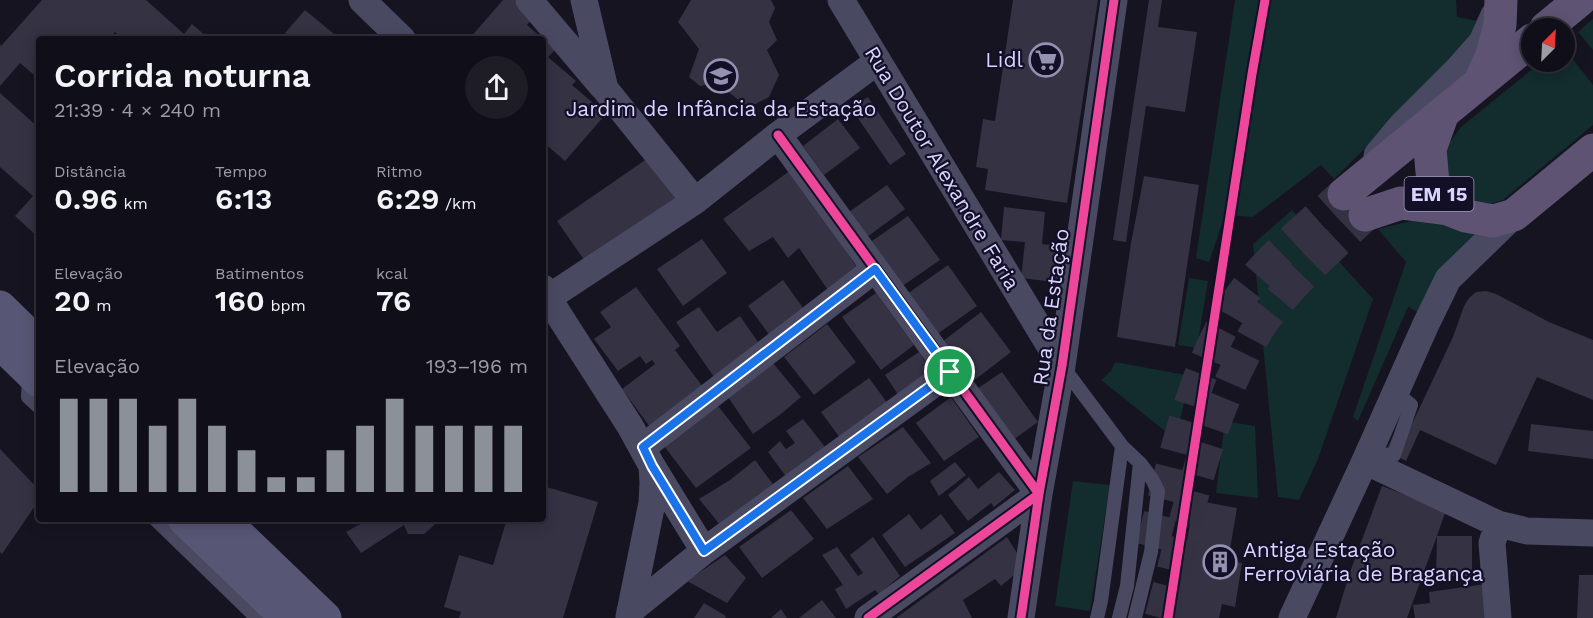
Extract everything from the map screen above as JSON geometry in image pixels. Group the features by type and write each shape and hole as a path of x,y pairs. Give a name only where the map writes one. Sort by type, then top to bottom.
{"main road":[{"path":"1480,83 1492,55 1500,25 1501,0"},
{"path":"1558,18 1581,0"},
{"name":"EM 15","path":"1354,205 1443,113 1521,49"},
{"name":"EM 15","path":"1443,113 1430,149 1433,183 1448,209"},
{"path":"1514,215 1593,150"},
{"name":"EM 15","path":"1354,205 1401,203 1448,209 1466,216 1493,221 1514,215"},
{"path":"0,307 36,366"},
{"path":"0,344 36,366"},
{"path":"187,522 287,618"},
{"path":"225,522 325,618"}],"street":[{"path":"362,0 399,36"},
{"path":"530,0 695,201"},
{"path":"584,0 605,89"},
{"name":"Rua Doutor Alexandre Faria","path":"841,0 1062,366"},
{"name":"Rua da Estação","path":"1021,618 1039,494 1062,366 1114,0"},
{"path":"1354,205 1402,125 1482,42 1501,0"},
{"path":"704,551 648,456 546,293 695,201 778,135 878,62"},
{"path":"778,135 1039,494 868,618"},
{"path":"1292,618 1448,279 1514,215"},
{"path":"648,456 875,269"},
{"path":"634,616 704,551 950,372"},
{"path":"634,616 652,503 653,483 648,456"},
{"path":"1367,458 1498,524 1527,531 1593,533"},
{"path":"1498,524 1492,543 1498,618"}],"lane":[{"path":"36,366 28,397 36,404"},
{"path":"1062,366 1122,446 1140,463 1158,491 1151,552 1135,618"},
{"path":"1097,618 1122,446"},
{"path":"1119,618 1127,586 1140,463"},
{"path":"157,522 257,618"}],"green space":[{"path":"1235,0 1456,0 1457,17 1478,21 1462,52 1334,179 1321,165 1253,217 1225,215 1209,262 1196,258"},
{"path":"1593,19 1593,50 1578,32"},
{"path":"1575,62 1593,85 1593,125 1503,200 1490,204 1478,203 1462,196 1449,182 1444,152 1461,127 1529,72 1575,72"},
{"path":"1292,210 1373,299 1318,459 1299,500 1278,497 1253,244"},
{"path":"1419,219 1481,231 1423,315 1408,307 1358,421 1353,417 1406,262 1378,229"},
{"path":"1189,278 1208,281 1197,348 1178,345"},
{"path":"1115,362 1191,376 1175,439 1101,380 1111,371"},
{"path":"1225,421 1255,426 1258,498 1216,493"},
{"path":"1073,481 1110,485 1090,611 1055,606"}],"building":[{"path":"42,0 146,0 184,34 192,24 206,36 120,36 115,32 112,36 36,36 36,76 20,63 0,86 0,44 1,46"},
{"path":"503,0 515,0 534,17 527,25 540,36 472,36"},
{"path":"691,0 771,0 775,8 769,22 777,40 767,50 779,75 769,97 748,108 718,83 700,86 689,77 699,49 678,22"},
{"name":"Lidl","path":"1013,0 1098,0 1067,203 985,190 988,169 976,167 983,119 995,121"},
{"path":"1149,0 1162,0 1158,27 1197,32 1185,112 1146,106 1126,242 1113,240"},
{"path":"305,10 336,36 288,36 285,33"},
{"path":"546,42 555,50 548,57 576,81 572,85 606,114 565,161 546,145"},
{"path":"0,93 36,125 36,235 15,216 33,196 0,167"},
{"path":"868,97 906,154 890,165 851,108"},
{"path":"838,119 860,148 824,175 803,146"},
{"path":"651,156 683,202 589,267 557,221"},
{"path":"791,170 860,272 830,293 799,248 788,258 773,237 749,251 723,219"},
{"path":"1144,176 1199,185 1175,347 1117,337"},
{"path":"887,185 905,209 867,237 849,212"},
{"path":"1004,207 1045,212 1042,244 1066,247 1062,283 1021,278 1025,242 1001,240"},
{"path":"908,216 940,260 901,287 869,243"},
{"path":"702,239 727,273 683,306 657,269"},
{"path":"948,265 977,306 936,335 907,294"},
{"path":"783,280 806,312 771,337 748,306"},
{"path":"636,287 680,346 675,350 703,387 650,427 622,389 655,364 652,360 646,364 640,356 618,371 594,339 611,327 600,312"},
{"path":"1486,291 1549,322 1593,340 1593,400 1537,377 1496,465 1420,430 1406,461 1386,451 1400,421 1411,426 1469,298 1476,292"},
{"path":"876,293 914,345 881,370 842,317"},
{"path":"699,307 717,332 740,316 760,345 714,377 676,322"},
{"path":"981,312 1011,352 972,382 942,342"},
{"path":"827,324 856,362 814,395 784,357"},
{"path":"919,352 935,376 901,399 885,375"},
{"path":"773,363 801,397 753,434 726,394"},
{"path":"1002,372 1038,422 1013,440 977,389"},
{"path":"869,378 891,408 843,442 821,412"},
{"path":"951,397 979,437 944,461 916,423"},
{"path":"718,406 751,448 696,488 664,446"},
{"path":"803,419 829,452 790,482 768,452 780,441 786,449 795,443 786,431"},
{"path":"1531,424 1593,431 1593,459 1528,451"},
{"path":"903,427 931,463 908,477 887,494 858,457"},
{"path":"0,449 36,487 36,504 2,554 0,552"},
{"path":"755,460 778,491 725,531 699,499 730,480"},
{"path":"955,462 966,475 939,496 930,481"},
{"path":"848,466 873,499 827,529 803,498"},
{"path":"999,472 1015,490 994,507 991,503 968,521 948,495 969,477 978,489"},
{"path":"1382,486 1446,510 1437,536 1407,618 1336,618 1350,572"},
{"path":"546,487 598,502 563,618 459,618 461,612 444,607 459,555 493,565 506,522 546,522"},
{"path":"1194,500 1237,508 1228,561 1242,563 1235,607 1222,604 1219,618 1174,618"},
{"path":"791,510 814,539 762,578 739,547"},
{"path":"909,514 921,530 941,514 955,533 905,567 882,535"},
{"path":"364,522 438,522 424,534 408,534 404,525 361,553 346,532"},
{"path":"1437,536 1472,536 1472,576 1436,576"},
{"path":"873,537 900,576 879,594 875,590 846,609 835,589 843,585 822,555 837,547 858,576 863,573 850,555"},
{"path":"1007,537 1025,566 1001,586 995,579 963,600 972,618 896,618"},
{"path":"725,555 746,578 727,603 687,581"},
{"path":"1579,575 1593,575 1593,618 1577,618"},
{"path":"1486,584 1490,618 1415,618 1413,605 1430,603 1429,592"},
{"path":"822,600 836,618 799,618"},
{"path":"704,603 726,616 725,618 694,618"},
{"path":"781,609 787,618 771,618"}],"tunnel":[{"path":"1152,547 1184,423 1194,392 1219,333 1235,305 1258,274 1344,194"},
{"path":"1161,618 1211,432 1248,346 1263,321 1286,292 1365,215"}],"cycle path":[{"path":"1021,618 1039,494 1062,366 1114,0"},
{"path":"1168,618 1265,0"},
{"path":"778,135 1039,494 868,618"}],"place":[{"name":"Lidl","path":"1046,60"},
{"name":"Jardim de Infância da Estação","path":"721,76"},
{"name":"Antiga Estação Ferroviária de Bragança","path":"1220,562"}],"route":[{"path":"875,269 950,372 704,551 652,466 643,447 875,269"}]}
